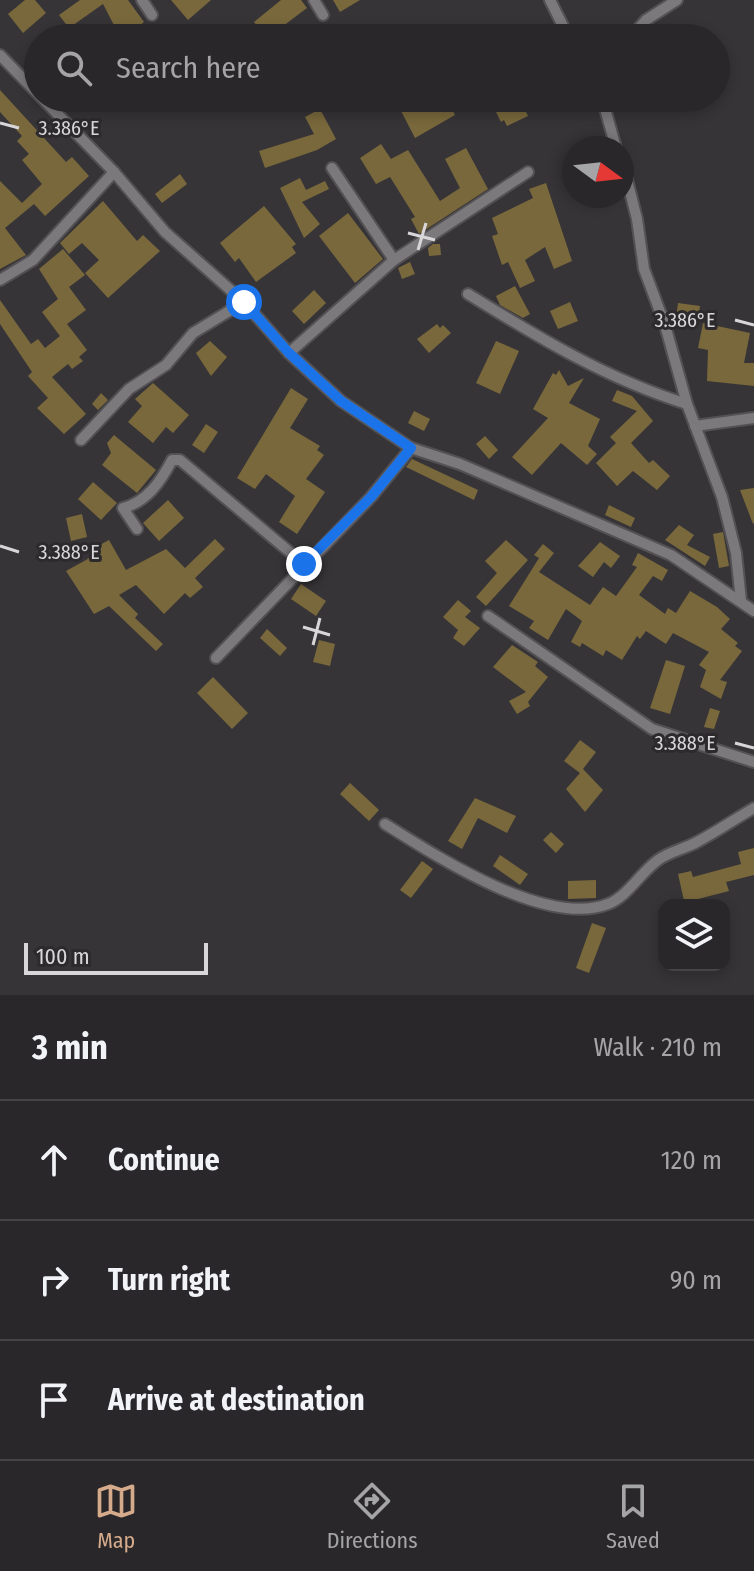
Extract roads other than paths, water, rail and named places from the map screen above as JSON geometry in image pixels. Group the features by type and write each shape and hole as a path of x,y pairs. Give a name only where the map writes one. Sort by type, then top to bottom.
{"street":[{"path":"142,0 152,15"},
{"path":"314,0 323,15"},
{"path":"550,0 562,24"},
{"path":"642,24 677,0"},
{"path":"0,55 24,80"},
{"path":"56,112 114,172 165,232 244,302 289,353 341,401 411,448 474,470 671,555 754,611"},
{"path":"606,112 613,136"},
{"path":"332,168 394,260"},
{"path":"0,280 33,260 114,172"},
{"path":"289,353 394,260 528,172"},
{"path":"634,207 644,269 665,325 687,404 722,497 736,553 741,601"},
{"path":"468,294 566,354 644,390 687,404"},
{"path":"81,440 129,389 166,365 193,333 244,302"},
{"path":"695,426 754,418"},
{"path":"216,658 371,497 411,448"},
{"path":"137,529 123,508 136,505 153,490 172,460 180,460 304,564"},
{"path":"488,616 652,729 754,762"},
{"path":"385,824 450,865 517,895 574,910 606,905 620,897 658,859 695,843 754,808"}]}
